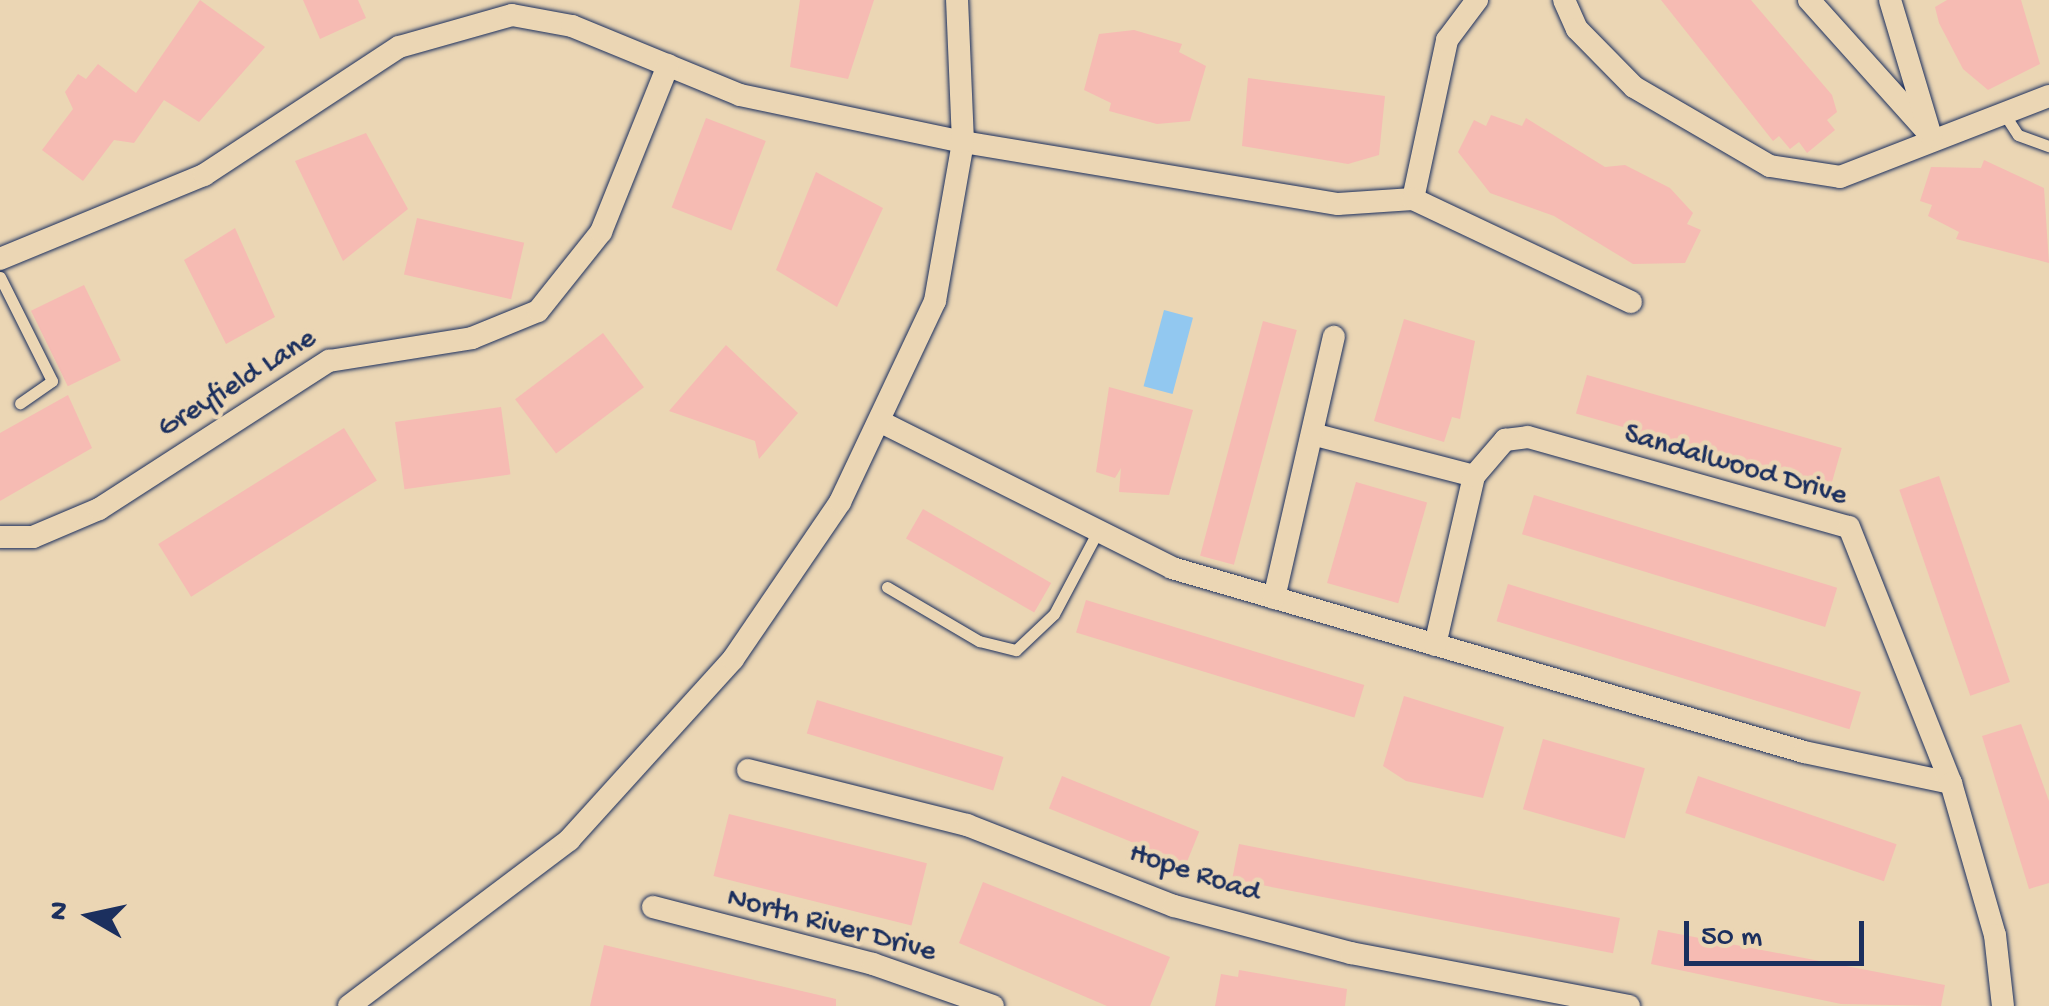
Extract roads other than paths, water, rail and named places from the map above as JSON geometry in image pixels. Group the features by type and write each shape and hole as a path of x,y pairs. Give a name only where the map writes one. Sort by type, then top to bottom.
{"street":[{"path":"349,1006 481,916 674,732 789,582 883,422 935,301 963,142 957,0"},
{"path":"1413,198 1446,40 1478,0"},
{"path":"1564,0 1577,29 1634,87 1770,166 1840,177 1930,136 2049,96"},
{"path":"1810,0 1930,136"},
{"path":"1890,0 1930,136"},
{"path":"0,260 204,176 399,47 465,22 512,16 572,26 740,95 963,142 1338,204 1413,198 1631,302"},
{"name":"Greyfield Lane","path":"0,537 33,537 99,509 329,361 472,338 538,311 566,288 601,232 668,66"},
{"path":"1274,598 1316,435 1334,336"},
{"path":"883,422 1172,568 1804,752 1951,784"},
{"path":"1316,435 1474,476 1435,645"},
{"name":"Sandalwood Drive","path":"1474,476 1494,445 1528,437 1849,528 1951,784 1995,935 2003,1006"},
{"name":"Hope Road","path":"748,770 968,825 1174,906 1596,1003 1629,1006"},
{"name":"North River Drive","path":"654,907 993,1006"}],"lane":[{"path":"2002,111 2018,135 2049,146"},
{"path":"0,276 52,381 20,403"},
{"path":"887,587 979,640 1016,650 1054,614 1098,531"}],"water":[{"path":"1164,310 1193,318 1173,394 1144,386"}]}
